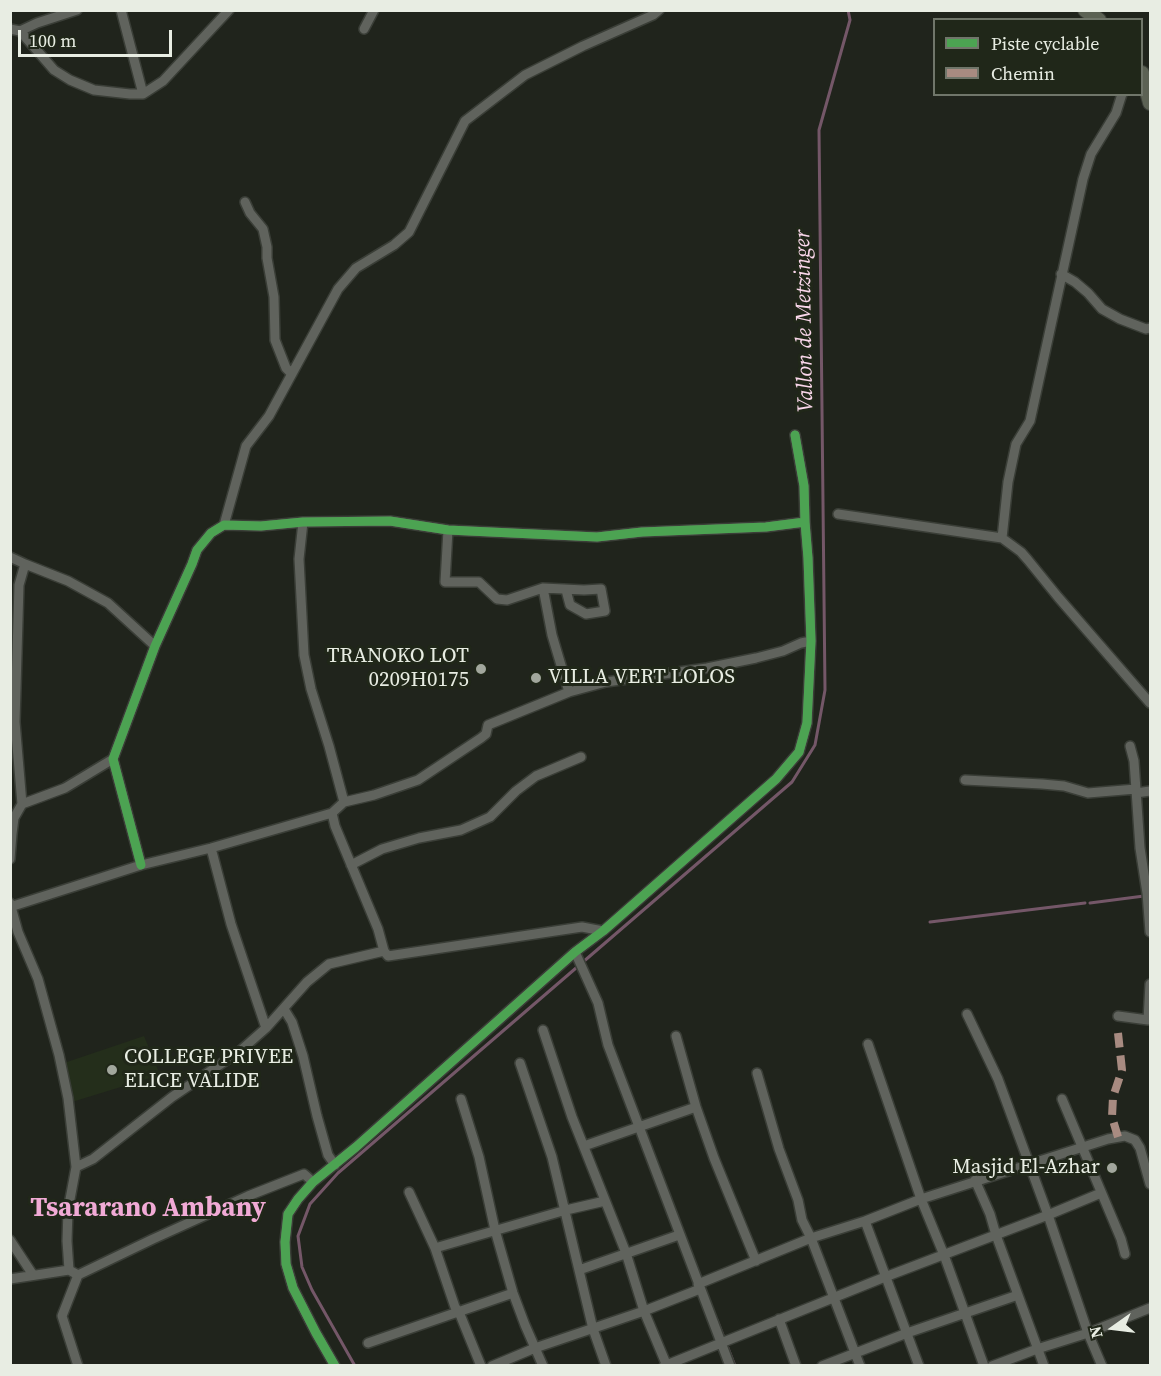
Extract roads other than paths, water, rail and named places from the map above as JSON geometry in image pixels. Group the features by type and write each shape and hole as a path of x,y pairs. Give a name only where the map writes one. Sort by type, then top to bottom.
{"main road":[{"path":"1143,77 1150,103"}],"street":[{"path":"77,10 15,30 54,70 70,80 93,90 130,94 143,94 163,81 229,10"},
{"path":"121,10 143,94"},
{"path":"364,29 374,10"},
{"path":"224,525 246,446 269,416 338,290 356,268 409,232 465,121 525,75 653,15 659,10"},
{"path":"1002,538 1008,482 1016,444 1030,421 1083,179 1091,154 1116,113 1121,96"},
{"path":"245,202 250,213 263,229 274,297 275,340 286,368 292,374"},
{"path":"1062,274 1088,293 1102,309 1120,319 1146,329 1150,328"},
{"path":"335,1365 293,1288 286,1264 285,1242 288,1214 313,1182 356,1148 575,952 603,931 776,779 799,752 807,723 811,641 804,486 795,435"},
{"path":"838,514 1002,538 1021,552 1150,704"},
{"path":"141,865 113,759 155,646 197,549 211,533 224,525 261,526 303,522 390,521 448,530 597,537 642,532 766,527 805,522"},
{"path":"303,522 299,559 304,655 311,690 344,801"},
{"path":"448,530 445,582 479,582 497,599 507,600 543,588 566,590"},
{"path":"10,557 68,581 108,603 155,646"},
{"path":"10,859 14,818 22,804 15,722 19,585 24,564"},
{"path":"543,588 552,635 569,692"},
{"path":"69,1270 68,1210 76,1167 68,1098 38,979 18,932 11,906 141,865 211,848 332,813 344,801 374,795 418,780 486,734 488,725 569,692 606,682 707,668 756,658 811,641"},
{"path":"1130,746 1134,761 1140,848 1149,893 1150,932"},
{"path":"351,865 382,849 419,838 461,830 490,817 516,791 536,776 580,757"},
{"path":"22,804 65,788 113,759"},
{"path":"965,780 1064,786 1088,793 1150,791"},
{"path":"332,813 346,855 388,956 582,927 603,931"},
{"path":"211,848 231,924 266,1028"},
{"path":"76,1167 93,1159 172,1097 240,1051 266,1028 307,982 330,964 384,951"},
{"path":"575,952 598,1003 608,1045 730,1365"},
{"path":"1118,1016 1148,1020 1150,984"},
{"path":"284,1009 292,1022 303,1056 328,1155 334,1165"},
{"path":"968,1014 998,1079 1088,1333 1102,1365"},
{"path":"543,1030 572,1117 626,1254 644,1311 665,1365 1101,1193"},
{"path":"676,1036 696,1107 714,1158 756,1261"},
{"path":"868,1044 921,1198 984,1365"},
{"path":"520,1064 552,1156 593,1329 606,1365"},
{"path":"757,1073 779,1149 798,1200 802,1220 860,1365"},
{"path":"461,1099 479,1157 495,1230 513,1293 543,1365"},
{"path":"1062,1099 1125,1254"},
{"path":"584,1146 696,1107"},
{"path":"492,1365 644,1311 811,1238 865,1221 921,1198 975,1180 1108,1139 1125,1136 1135,1140 1140,1148 1150,1184"},
{"path":"78,1365 62,1316 78,1275 248,1196 304,1174 313,1182"},
{"path":"975,1180 990,1214 1044,1365"},
{"path":"409,1192 435,1248 455,1307 481,1365"},
{"path":"435,1248 604,1201"},
{"path":"865,1221 919,1365"},
{"path":"579,1270 679,1235"},
{"path":"10,1240 33,1275"},
{"path":"10,1279 69,1270 78,1275"},
{"path":"368,1344 513,1293"},
{"path":"822,1365 965,1312 1018,1295"},
{"path":"992,1365 1088,1333 1150,1308"},
{"path":"779,1319 796,1365"}],"waterway":[{"name":"Vallon de Metzinger","path":"355,1366 312,1290 302,1267 298,1236 310,1204 338,1173 792,782 815,745 825,690 819,130 850,20 848,10"},
{"path":"1090,903 1144,896"},
{"path":"930,922 1085,903"},
{"path":"717,1320 735,1366"}],"place":[{"name":"TRANOKO LOT 0209H0175","path":"481,669"},
{"name":"VILLA VERT LOLOS","path":"536,678"},
{"name":"COLLEGE PRIVEE ELICE VALIDE","path":"112,1070"},
{"name":"Masjid El-Azhar","path":"1112,1168"}],"district":[{"name":"Tsararano Ambany","path":"148,1209"}]}
